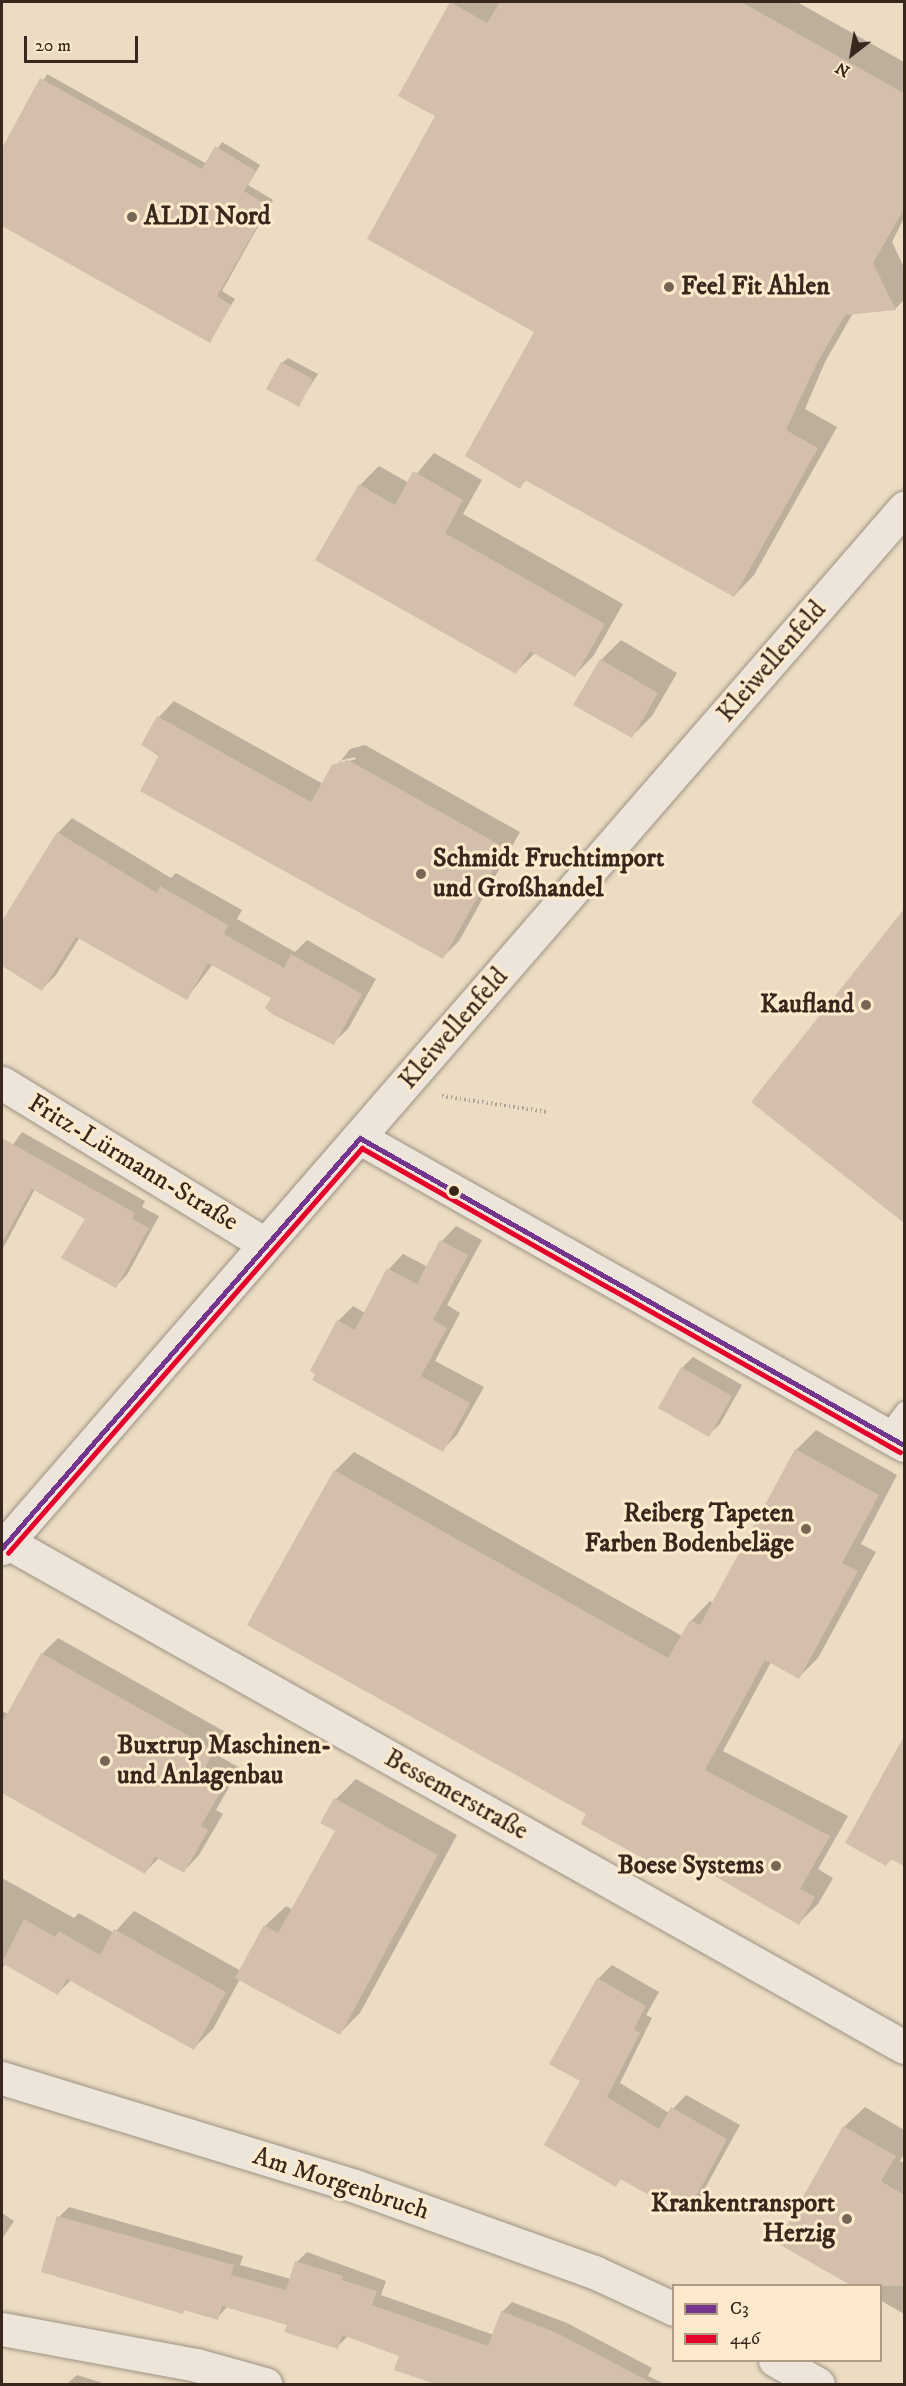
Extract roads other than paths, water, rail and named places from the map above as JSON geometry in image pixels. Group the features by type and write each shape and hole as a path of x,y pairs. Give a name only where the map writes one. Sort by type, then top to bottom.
{"street":[{"name":"Kleiwellenfeld","path":"4,1545 401,1091 904,508"},
{"name":"Fritz-Lürmann-Straße","path":"2,1083 265,1244"},
{"path":"360,1138 898,1430"},
{"name":"Bessemerstraße","path":"4,1545 904,2047"},
{"name":"Am Morgenbruch","path":"2,2078 356,2186 594,2272 672,2308"},
{"path":"2,2330 196,2364 265,2385"},
{"path":"777,2362 818,2385"}],"place":[{"name":"ALDI Nord","path":"132,217"},
{"name":"Feel Fit Ahlen","path":"669,287"},
{"name":"Schmidt Fruchtimport und Großhandel","path":"421,874"},
{"name":"Kaufland","path":"866,1005"},
{"name":"Reiberg Tapeten Farben Bodenbeläge","path":"806,1529"},
{"name":"Buxtrup Maschinen- und Anlagenbau","path":"105,1761"},
{"name":"Boese Systems","path":"776,1866"},
{"name":"Krankentransport Herzig","path":"847,2219"}]}
